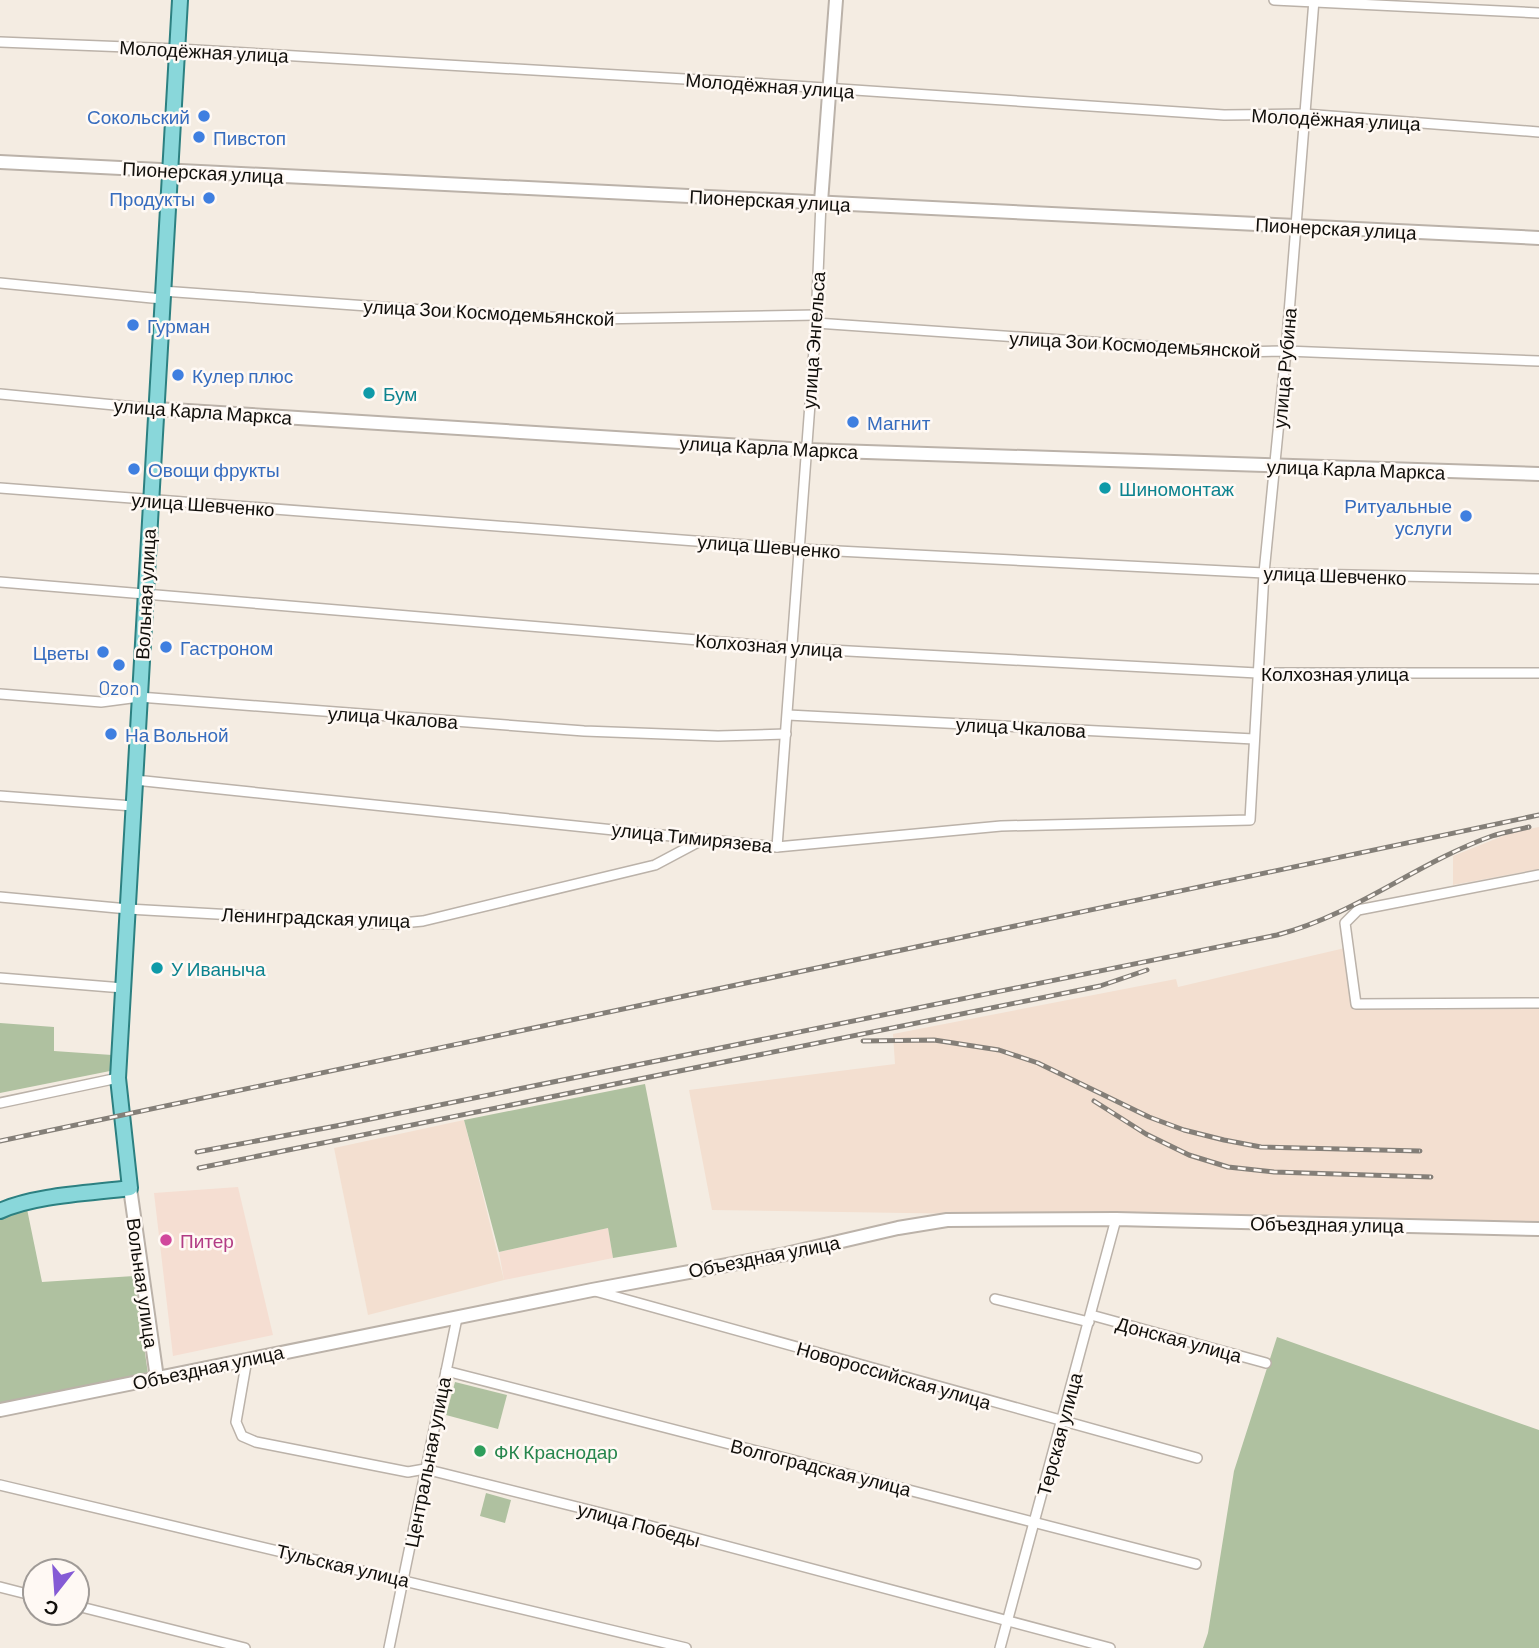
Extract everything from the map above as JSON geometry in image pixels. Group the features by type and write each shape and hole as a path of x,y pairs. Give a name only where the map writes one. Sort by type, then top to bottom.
{"main road":[{"name":"Вольная улица","path":"130,1188 118,1078 180,0"},
{"path":"0,1210 40,1200 130,1188"}],"street":[{"name":"улица Энгельса","path":"776,846 793,648 836,0"},
{"path":"1274,0 1539,13"},
{"name":"улица Рубина","path":"1250,820 1264,573 1276,467 1314,1"},
{"name":"Молодёжная улица","path":"0,42 178,49 1224,115 1304,114 1539,132"},
{"name":"Пионерская улица","path":"0,162 1539,238"},
{"name":"улица Зои Космодемьянской","path":"0,283 464,313 594,319 816,319 1237,352 1286,351 1539,361"},
{"name":"улица Карла Маркса","path":"0,394 156,408 806,450 1539,474"},
{"name":"улица Шевченко","path":"0,488 799,549 1264,573 1539,579"},
{"name":"Колхозная улица","path":"0,582 793,648 1257,673 1539,673"},
{"name":"улица Чкалова","path":"0,694 100,702 139,697 583,731 718,736 786,734"},
{"name":"улица Чкалова","path":"788,715 1254,739"},
{"name":"улица Тимирязева","path":"135,780 776,846 1001,826 1250,820"},
{"path":"0,796 133,806"},
{"name":"Ленинградская улица","path":"0,897 128,909 391,924 423,921 655,865 704,839"},
{"path":"1539,875 1358,910 1345,923 1356,1004 1539,1003"},
{"path":"0,978 123,988"},
{"path":"0,1102 118,1078"},
{"name":"Вольная улица","path":"130,1188 156,1378"},
{"name":"Объездная улица","path":"0,1410 947,1220 1116,1219 1539,1228"},
{"name":"Терская улица","path":"1000,1648 1116,1219"},
{"name":"Новороссийская улица","path":"592,1290 1197,1458"},
{"name":"Донская улица","path":"995,1299 1090,1318 1266,1363"},
{"name":"Центральная улица","path":"389,1648 457,1318"},
{"name":"улица Победы","path":"247,1359 236,1422 242,1436 256,1442 408,1472 425,1469 1110,1648"},
{"name":"Волгоградская улица","path":"446,1371 1196,1564"},
{"name":"Тульская улица","path":"0,1485 686,1648"},
{"path":"0,1587 21,1592"},
{"path":"91,1610 245,1648"}],"shaded area":[{"path":"1539,827 1539,869 1453,885 1453,856 1510,833"},
{"path":"1345,948 1353,1010 1539,1009 1539,1223 712,1210 689,1090 895,1064 893,1034 1176,979 1178,987"},
{"path":"464,1120 504,1280 368,1315 334,1148"},
{"path":"238,1187 273,1335 173,1356 154,1193"},
{"path":"608,1228 613,1258 504,1280 499,1252"}],"green space":[{"path":"0,1023 54,1027 54,1051 112,1055 110,1071 0,1093"},
{"path":"645,1084 677,1247 613,1258 608,1228 499,1252 464,1120"},
{"path":"27,1209 42,1282 134,1276 148,1374 0,1404 0,1216"},
{"path":"1277,1337 1539,1430 1539,1648 1203,1648 1208,1633 1234,1471"},
{"path":"455,1382 507,1395 498,1429 446,1415"},
{"path":"486,1493 511,1500 505,1523 480,1516"}],"railway":[{"path":"0,1141 1539,815"},
{"path":"197,1152 1277,935 1306,926 1360,902 1464,847 1492,836 1529,827"},
{"path":"199,1168 1100,986 1147,970"},
{"path":"863,1041 934,1040 999,1050 1038,1063 1149,1117 1184,1130 1224,1140 1261,1147 1420,1151"},
{"path":"1094,1101 1146,1134 1189,1155 1228,1167 1274,1172 1431,1177"}],"place":[{"name":"Сокольский","path":"204,116"},
{"name":"Пивстоп","path":"199,137"},
{"name":"Продукты","path":"209,198"},
{"name":"Гурман","path":"133,325"},
{"name":"Кулер плюс","path":"178,375"},
{"name":"Бум","path":"369,393"},
{"name":"Магнит","path":"853,422"},
{"name":"Овощи фрукты","path":"134,469"},
{"name":"Шиномонтаж","path":"1105,488"},
{"name":"Ритуальные услуги","path":"1466,516"},
{"name":"Гастроном","path":"166,647"},
{"name":"Цветы","path":"103,652"},
{"name":"Ozon","path":"119,665"},
{"name":"На Вольной","path":"111,734"},
{"name":"У Иваныча","path":"157,968"},
{"name":"Питер","path":"166,1240"},
{"name":"ФК Краснодар","path":"480,1451"}]}
